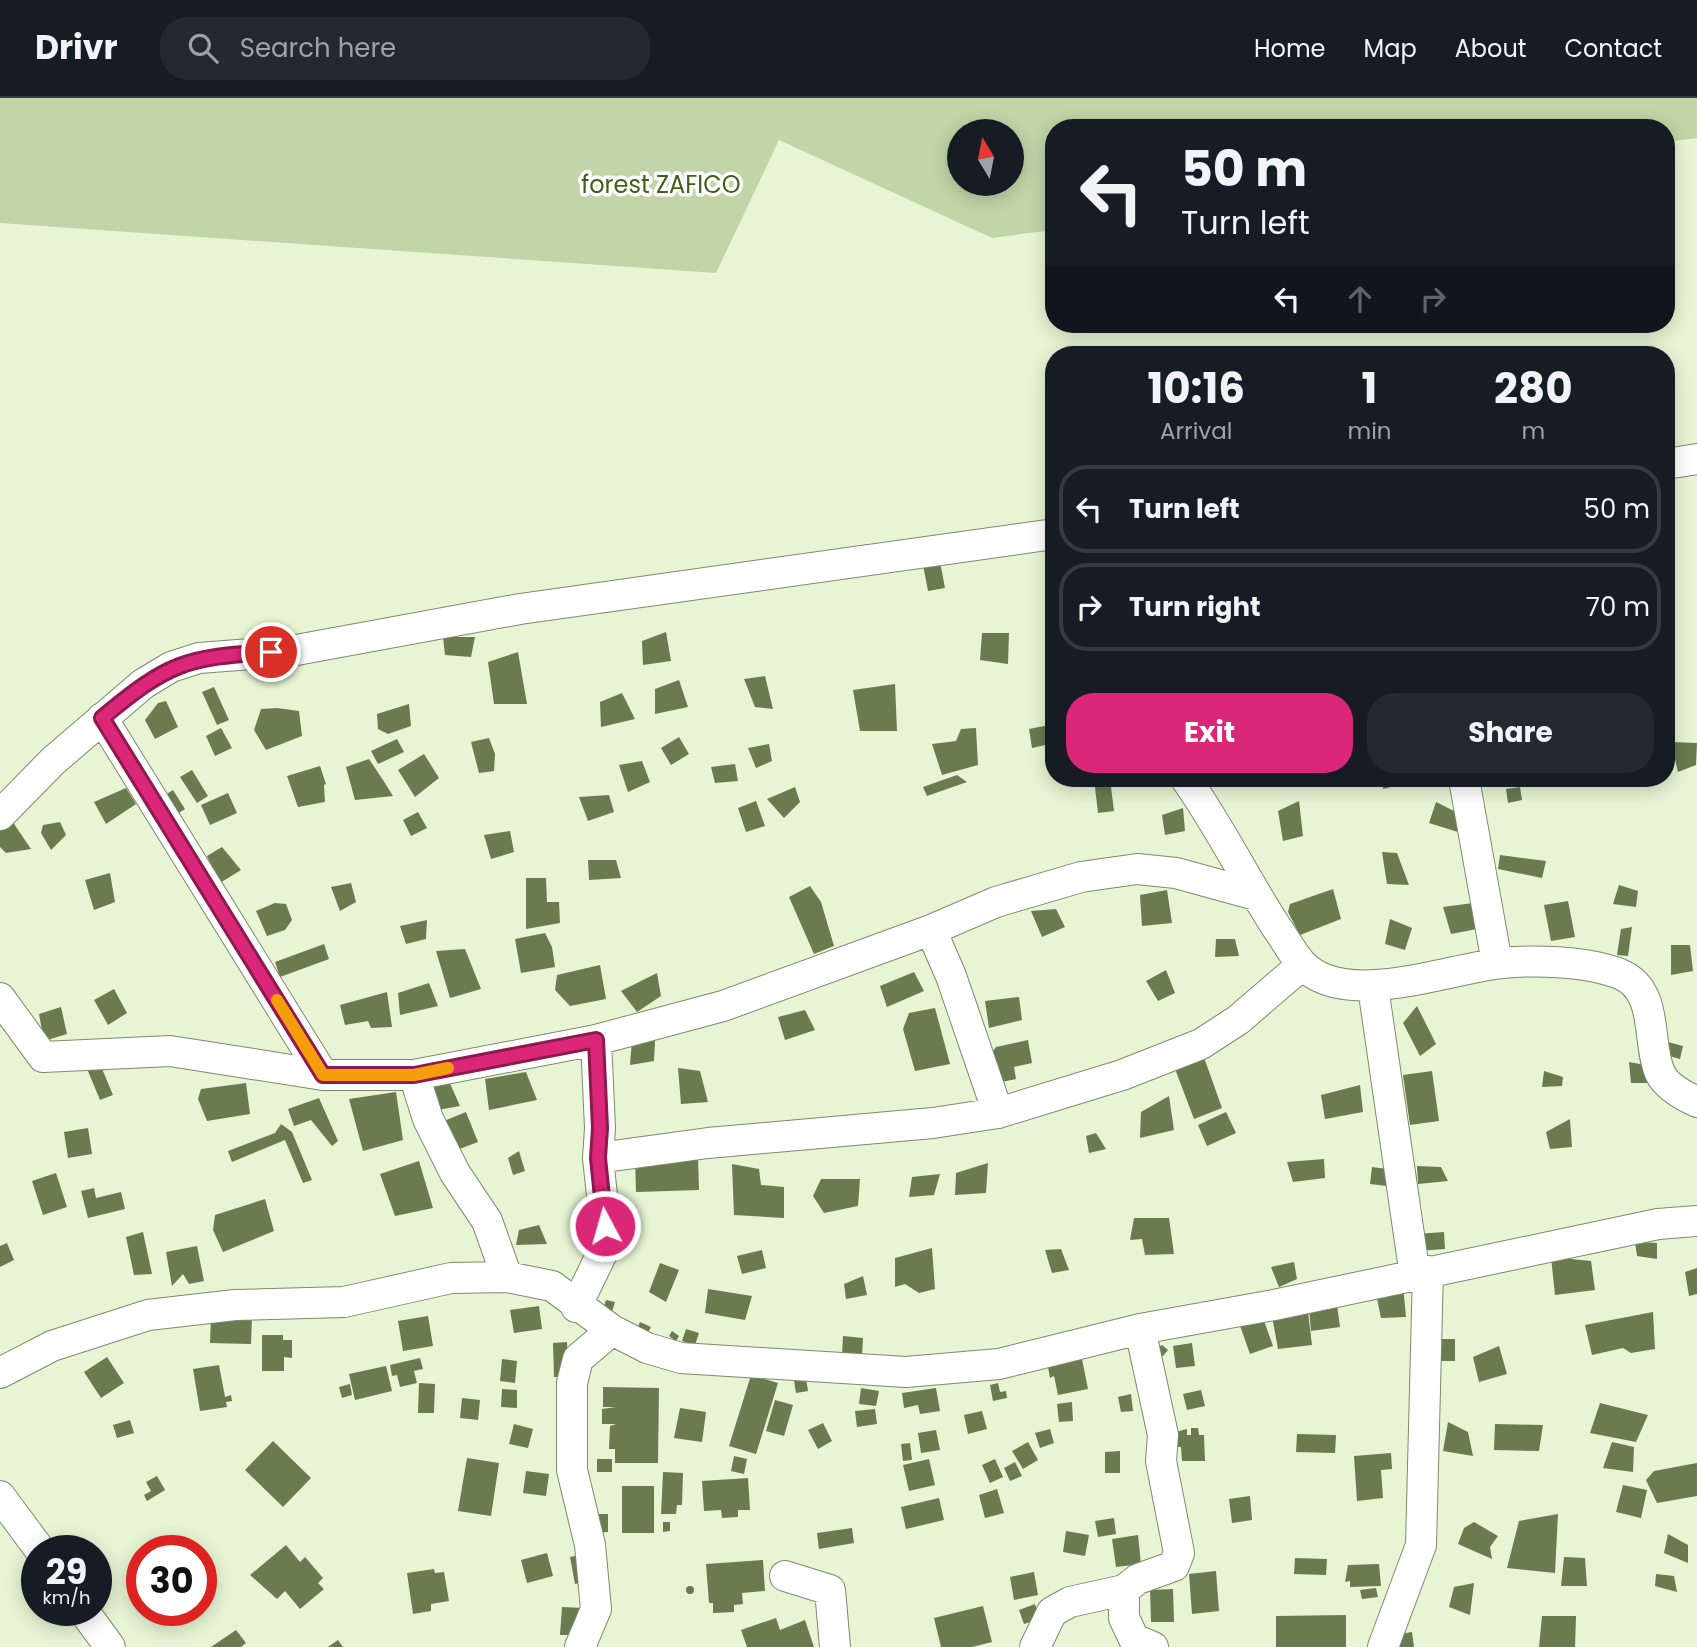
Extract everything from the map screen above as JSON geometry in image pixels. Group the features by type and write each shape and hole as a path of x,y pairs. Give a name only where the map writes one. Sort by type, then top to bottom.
{"street":[{"path":"1675,463 1697,459"},
{"path":"0,815 54,761 143,684 171,667 199,658 291,651 520,608 1045,543"},
{"path":"102,718 323,1075"},
{"path":"1192,787 1214,819 1256,895 1302,965 1321,978 1373,987 1497,963 1565,962 1620,974 1637,984 1646,1002 1660,1073 1672,1087 1697,1102"},
{"path":"1465,787 1497,963"},
{"path":"0,998 43,1057 170,1051 323,1075 414,1075 596,1040 723,1006 853,956 930,930 1008,898 1081,877 1137,869 1176,873 1256,895"},
{"path":"930,930 951,976 998,1112"},
{"path":"598,1158 708,1143 933,1124 998,1112 1122,1074 1201,1044 1238,1020 1302,965"},
{"path":"1373,987 1421,1273 1427,1394 1421,1545 1383,1647"},
{"path":"576,1307 607,1242 598,1158 600,1128 596,1040"},
{"path":"414,1075 428,1119 455,1173 487,1221 508,1277"},
{"path":"0,1373 52,1346 148,1315 235,1305 344,1302 450,1278 508,1277 552,1286 576,1307 612,1330 647,1348 681,1358 906,1372 999,1364 1140,1329 1274,1306 1658,1224 1697,1221"},
{"path":"1035,1647 1052,1612 1070,1602 1124,1590 1138,1579 1174,1566 1179,1553 1161,1461 1163,1435 1140,1329"},
{"path":"580,1647 596,1609 590,1545 572,1470 572,1383 578,1359 612,1330"},
{"path":"0,1496 29,1535"},
{"path":"785,1576 830,1590 835,1647"},
{"path":"1124,1590 1124,1618 1134,1639 1153,1647"},
{"path":"95,1626 110,1647"}],"green space":[{"name":"forest ZAFICO","path":"0,98 1697,98 1697,138 1675,141 1675,119 1045,119 1045,231 992,238 779,140 716,273 0,223"}],"building":[{"path":"940,562 945,588 928,591 923,565"},
{"path":"666,632 671,661 643,665 642,641"},
{"path":"982,633 1009,633 1008,664 980,660"},
{"path":"443,637 475,637 471,657 445,655"},
{"path":"518,652 527,704 494,704 488,662"},
{"path":"765,676 773,709 755,707 744,679"},
{"path":"679,680 688,707 655,714 655,689"},
{"path":"895,684 897,731 860,731 853,690"},
{"path":"214,687 229,720 217,725 202,692"},
{"path":"622,693 635,719 601,727 600,702"},
{"path":"166,701 178,727 155,739 145,720 158,703"},
{"path":"409,704 411,726 388,734 378,729 377,714"},
{"path":"261,709 299,711 302,736 266,750 254,730"},
{"path":"1045,726 1045,745 1032,748 1029,729"},
{"path":"221,728 232,748 215,756 206,736"},
{"path":"976,728 978,765 942,775 932,744 956,741 961,729"},
{"path":"679,737 689,754 671,765 661,748"},
{"path":"489,738 495,754 494,771 479,773 471,742"},
{"path":"397,739 404,752 378,764 371,751"},
{"path":"1675,742 1697,743 1696,765 1678,772"},
{"path":"769,744 772,761 756,768 748,748"},
{"path":"424,754 439,778 415,797 398,770"},
{"path":"369,759 393,796 355,800 346,767"},
{"path":"642,761 650,782 628,792 619,765"},
{"path":"735,764 738,781 715,783 711,767"},
{"path":"320,766 326,784 325,802 298,807 287,776"},
{"path":"192,770 208,796 197,803 180,777"},
{"path":"957,775 967,782 927,796 923,787"},
{"path":"795,787 800,802 784,818 767,799"},
{"path":"1095,787 1111,787 1114,811 1098,813"},
{"path":"1520,787 1522,800 1508,803 1506,789"},
{"path":"126,788 136,804 106,824 94,802"},
{"path":"173,790 185,809 171,818 159,799"},
{"path":"228,793 237,813 210,825 201,805"},
{"path":"609,795 614,812 588,821 579,797"},
{"path":"756,801 765,826 746,832 738,808"},
{"path":"1299,801 1303,836 1283,841 1278,811"},
{"path":"1436,802 1462,815 1458,832 1429,823"},
{"path":"1183,808 1185,831 1165,835 1162,815"},
{"path":"418,812 427,828 411,836 403,820"},
{"path":"10,818 31,849 6,853 0,847 0,831"},
{"path":"60,822 66,835 51,850 41,833 43,825"},
{"path":"510,831 514,852 491,859 484,835"},
{"path":"222,847 241,870 220,883 207,856"},
{"path":"1382,852 1397,853 1409,885 1387,884"},
{"path":"1500,855 1546,861 1542,878 1498,869"},
{"path":"588,860 616,860 621,878 589,880"},
{"path":"110,873 115,902 94,910 85,880"},
{"path":"526,878 546,878 547,902 559,902 560,923 526,929"},
{"path":"351,883 356,902 340,911 331,887"},
{"path":"1619,885 1638,891 1636,907 1613,904"},
{"path":"810,886 821,902 834,946 814,954 789,897"},
{"path":"1333,889 1341,919 1300,935 1288,912 1290,904"},
{"path":"1167,890 1172,923 1142,926 1140,895"},
{"path":"1568,901 1575,937 1551,941 1544,905"},
{"path":"275,903 286,904 292,920 285,930 267,936 256,911"},
{"path":"1473,903 1477,929 1451,934 1443,907"},
{"path":"1056,909 1065,927 1042,937 1031,911"},
{"path":"1390,919 1412,928 1405,950 1385,944"},
{"path":"427,920 426,939 406,944 400,926"},
{"path":"1632,927 1628,956 1617,955 1621,929"},
{"path":"545,933 552,947 555,967 521,973 515,939"},
{"path":"1216,939 1235,939 1239,956 1215,957"},
{"path":"324,944 329,959 280,977 275,962"},
{"path":"1671,945 1690,945 1693,971 1671,975"},
{"path":"465,949 481,989 450,998 436,951"},
{"path":"600,965 606,999 570,1006 555,990 557,975"},
{"path":"1166,970 1175,993 1158,1001 1146,981"},
{"path":"914,972 924,991 887,1007 880,986"},
{"path":"657,973 661,996 637,1012 621,991"},
{"path":"429,983 438,1006 400,1015 398,993"},
{"path":"114,989 127,1013 108,1025 94,1000"},
{"path":"387,992 392,1027 371,1028 368,1021 345,1025 340,1005"},
{"path":"1019,997 1022,1020 989,1028 985,1001"},
{"path":"1417,1006 1436,1044 1420,1056 1403,1023"},
{"path":"61,1007 67,1034 44,1041 39,1014"},
{"path":"935,1008 950,1064 915,1071 903,1029 909,1013"},
{"path":"805,1010 815,1030 785,1040 778,1017"},
{"path":"632,1039 655,1041 654,1061 630,1065"},
{"path":"1028,1040 1032,1063 1014,1067 1016,1079 997,1083 991,1054 996,1047"},
{"path":"1660,1040 1683,1046 1680,1059 1662,1054"},
{"path":"1201,1049 1222,1108 1194,1119 1172,1061"},
{"path":"98,1059 113,1095 100,1100 85,1064"},
{"path":"1629,1062 1645,1065 1648,1083 1631,1083"},
{"path":"678,1068 700,1071 708,1102 681,1104"},
{"path":"1432,1071 1439,1121 1410,1125 1403,1075"},
{"path":"1544,1071 1563,1077 1562,1086 1542,1087"},
{"path":"445,1072 460,1106 432,1111 423,1086"},
{"path":"526,1072 537,1100 489,1110 485,1079"},
{"path":"246,1083 250,1114 207,1121 198,1099 201,1089"},
{"path":"1360,1085 1363,1112 1325,1119 1321,1095"},
{"path":"396,1092 403,1140 363,1151 349,1099"},
{"path":"1169,1096 1174,1130 1140,1138 1141,1112"},
{"path":"319,1098 338,1141 332,1146 311,1120 294,1126 288,1109"},
{"path":"466,1112 478,1142 454,1151 444,1121"},
{"path":"1226,1112 1236,1133 1207,1146 1198,1125"},
{"path":"1570,1119 1572,1147 1550,1149 1546,1132"},
{"path":"281,1124 292,1132 312,1180 303,1183 285,1140 232,1162 228,1151 275,1133"},
{"path":"88,1128 92,1154 68,1158 64,1132"},
{"path":"1096,1133 1106,1149 1089,1153 1086,1136"},
{"path":"519,1151 525,1171 513,1175 508,1158"},
{"path":"698,1156 699,1190 636,1192 635,1158"},
{"path":"1324,1159 1325,1178 1293,1182 1287,1162"},
{"path":"419,1161 433,1208 395,1216 380,1174"},
{"path":"988,1163 986,1193 955,1195 956,1173"},
{"path":"732,1164 759,1169 761,1185 784,1187 784,1218 734,1215"},
{"path":"1417,1166 1441,1167 1448,1181 1418,1184"},
{"path":"1372,1167 1387,1169 1395,1187 1370,1184"},
{"path":"56,1173 67,1207 43,1215 32,1181"},
{"path":"940,1174 934,1195 909,1197 912,1177"},
{"path":"821,1179 860,1179 858,1206 824,1213 813,1196"},
{"path":"94,1188 96,1198 121,1192 125,1209 88,1218 81,1191"},
{"path":"265,1199 274,1231 223,1252 213,1230 215,1215"},
{"path":"1134,1218 1169,1218 1174,1254 1145,1255 1142,1239 1130,1240"},
{"path":"539,1225 547,1244 516,1245 519,1230"},
{"path":"143,1232 152,1274 134,1275 126,1237"},
{"path":"1444,1232 1445,1249 1418,1251 1417,1234"},
{"path":"1635,1242 1657,1243 1657,1259 1637,1256"},
{"path":"7,1243 14,1260 0,1267 0,1246"},
{"path":"197,1246 204,1281 189,1284 183,1274 172,1286 166,1252"},
{"path":"932,1248 935,1289 919,1293 905,1284 895,1287 895,1258"},
{"path":"1061,1249 1069,1270 1052,1273 1045,1250"},
{"path":"762,1250 766,1268 742,1274 737,1256"},
{"path":"1551,1257 1591,1261 1595,1290 1555,1295"},
{"path":"1294,1262 1297,1279 1279,1287 1271,1267"},
{"path":"660,1263 679,1270 666,1302 649,1292"},
{"path":"1697,1268 1697,1294 1689,1296 1685,1272"},
{"path":"863,1276 867,1295 846,1299 844,1284"},
{"path":"1403,1285 1406,1317 1381,1318 1375,1289"},
{"path":"708,1289 752,1296 745,1320 705,1313"},
{"path":"606,1300 615,1302 610,1318 601,1316"},
{"path":"1307,1304 1312,1345 1278,1349 1272,1316"},
{"path":"1337,1305 1340,1327 1311,1331 1309,1309"},
{"path":"539,1306 542,1329 514,1333 510,1310"},
{"path":"1653,1312 1655,1349 1631,1353 1623,1348 1592,1355 1585,1325"},
{"path":"1262,1315 1273,1346 1250,1354 1239,1323"},
{"path":"211,1316 252,1317 251,1344 210,1343"},
{"path":"428,1316 433,1346 403,1351 398,1321"},
{"path":"640,1322 651,1327 645,1338 635,1334"},
{"path":"686,1329 699,1333 695,1345 682,1341"},
{"path":"672,1331 679,1336 676,1341 669,1336"},
{"path":"262,1335 283,1335 283,1340 292,1340 292,1358 284,1357 284,1371 262,1371"},
{"path":"843,1336 863,1338 862,1357 842,1356"},
{"path":"1438,1339 1455,1339 1455,1361 1437,1361"},
{"path":"567,1342 568,1377 554,1377 553,1343"},
{"path":"1192,1343 1195,1366 1176,1368 1173,1346"},
{"path":"1162,1345 1168,1350 1163,1356 1159,1355 1158,1347"},
{"path":"1499,1346 1507,1374 1479,1382 1473,1357"},
{"path":"107,1357 124,1383 101,1398 84,1372"},
{"path":"420,1358 423,1369 414,1371 417,1383 400,1387 397,1375 392,1376 390,1365"},
{"path":"502,1359 517,1361 515,1383 500,1381"},
{"path":"1082,1359 1088,1389 1058,1395 1054,1376 1050,1378 1048,1367"},
{"path":"219,1365 225,1397 231,1395 232,1401 226,1402 227,1407 200,1411 193,1369"},
{"path":"386,1366 392,1391 355,1400 349,1374"},
{"path":"751,1375 778,1383 756,1454 729,1446"},
{"path":"806,1378 808,1391 796,1393 794,1381"},
{"path":"419,1383 435,1384 434,1413 418,1413"},
{"path":"998,1383 1000,1392 1006,1391 1007,1398 993,1401 990,1385"},
{"path":"350,1384 352,1395 342,1398 339,1387"},
{"path":"603,1387 659,1388 658,1463 615,1463 615,1449 609,1449 610,1426 616,1424 602,1424 602,1409 616,1407 603,1407"},
{"path":"861,1388 879,1391 876,1406 859,1404"},
{"path":"936,1388 940,1411 920,1414 918,1405 904,1408 902,1393"},
{"path":"502,1389 517,1390 517,1408 501,1407"},
{"path":"1201,1390 1205,1406 1187,1410 1183,1394"},
{"path":"1131,1394 1133,1411 1121,1412 1118,1397"},
{"path":"462,1398 480,1400 478,1420 460,1418"},
{"path":"775,1400 793,1405 784,1436 766,1431"},
{"path":"1072,1402 1073,1421 1059,1422 1057,1404"},
{"path":"1600,1403 1648,1415 1636,1442 1590,1433"},
{"path":"680,1408 706,1412 702,1442 674,1438"},
{"path":"875,1409 877,1424 857,1427 855,1411"},
{"path":"982,1411 987,1429 968,1434 964,1415"},
{"path":"130,1420 134,1433 117,1438 113,1425"},
{"path":"1448,1422 1468,1432 1473,1456 1443,1451"},
{"path":"823,1423 832,1441 818,1449 808,1430"},
{"path":"514,1424 533,1429 528,1448 509,1444"},
{"path":"1495,1424 1543,1425 1539,1451 1494,1450"},
{"path":"1191,1428 1198,1428 1199,1435 1204,1435 1205,1461 1182,1461 1181,1447 1173,1447 1172,1433 1187,1429 1187,1435 1191,1435"},
{"path":"1050,1429 1054,1443 1040,1448 1035,1433"},
{"path":"936,1430 940,1450 921,1453 918,1433"},
{"path":"1297,1434 1336,1435 1335,1453 1296,1452"},
{"path":"273,1441 311,1478 283,1507 245,1470"},
{"path":"1028,1442 1038,1460 1023,1469 1012,1451"},
{"path":"1612,1442 1634,1447 1633,1472 1603,1468"},
{"path":"910,1443 912,1460 903,1461 901,1444"},
{"path":"1120,1451 1120,1473 1105,1473 1105,1452"},
{"path":"1391,1453 1392,1469 1381,1470 1383,1498 1357,1501 1354,1456"},
{"path":"734,1456 747,1459 744,1474 731,1471"},
{"path":"467,1458 499,1463 491,1516 458,1511"},
{"path":"597,1459 612,1459 612,1472 597,1472"},
{"path":"929,1459 935,1485 909,1491 903,1465"},
{"path":"995,1459 1003,1477 990,1483 982,1465"},
{"path":"1015,1462 1022,1476 1010,1481 1004,1468"},
{"path":"1697,1463 1697,1496 1657,1503 1646,1480 1654,1471"},
{"path":"526,1471 549,1474 546,1496 523,1493"},
{"path":"663,1472 683,1473 682,1505 677,1505 676,1514 661,1514"},
{"path":"157,1476 165,1490 147,1501 144,1495 151,1491 146,1482"},
{"path":"748,1478 750,1510 738,1510 738,1517 722,1518 721,1510 704,1511 702,1481"},
{"path":"1623,1485 1647,1490 1641,1518 1616,1512"},
{"path":"622,1486 654,1486 654,1533 622,1533"},
{"path":"997,1489 1004,1513 985,1518 979,1495"},
{"path":"1250,1496 1252,1520 1232,1523 1229,1499"},
{"path":"939,1498 944,1520 906,1529 901,1507"},
{"path":"593,1514 608,1514 608,1532 593,1533"},
{"path":"1558,1514 1555,1573 1507,1568 1519,1521"},
{"path":"1114,1518 1116,1534 1098,1537 1095,1521"},
{"path":"663,1522 670,1522 670,1531 663,1532"},
{"path":"1474,1522 1498,1536 1490,1547 1492,1559 1458,1544 1464,1528"},
{"path":"852,1528 854,1543 819,1549 817,1533"},
{"path":"1066,1531 1089,1535 1085,1556 1063,1552"},
{"path":"1668,1534 1688,1545 1688,1563 1664,1553"},
{"path":"1138,1535 1141,1564 1116,1567 1112,1539"},
{"path":"286,1545 300,1562 305,1557 323,1578 318,1583 324,1589 300,1609 285,1591 277,1599 250,1575"},
{"path":"547,1553 553,1576 527,1583 521,1560"},
{"path":"585,1554 590,1581 575,1584 570,1557"},
{"path":"1564,1557 1585,1558 1587,1586 1561,1586"},
{"path":"1295,1558 1327,1559 1326,1575 1294,1574"},
{"path":"763,1560 765,1591 742,1593 743,1604 734,1605 734,1612 713,1613 713,1603 709,1603 706,1564"},
{"path":"1379,1564 1381,1586 1350,1587 1350,1581 1345,1582 1348,1565"},
{"path":"434,1569 435,1573 444,1572 449,1601 431,1604 431,1611 413,1614 407,1573"},
{"path":"1216,1571 1219,1611 1192,1614 1189,1574"},
{"path":"1034,1572 1038,1595 1014,1600 1010,1577"},
{"path":"1656,1574 1674,1576 1677,1592 1655,1586"},
{"path":"1474,1583 1470,1615 1449,1607 1454,1587"},
{"path":"690,1586 694,1590 690,1594 686,1590"},
{"path":"1376,1588 1378,1597 1362,1599 1360,1590"},
{"path":"1173,1589 1174,1622 1151,1622 1150,1590"},
{"path":"1035,1604 1040,1619 1024,1624 1019,1610"},
{"path":"983,1606 992,1642 972,1647 941,1647 934,1618"},
{"path":"562,1607 584,1608 582,1635 560,1635"},
{"path":"1346,1615 1346,1647 1276,1647 1276,1616"},
{"path":"1542,1616 1576,1616 1575,1647 1539,1647"},
{"path":"776,1618 780,1630 805,1620 814,1647 747,1647 741,1630"},
{"path":"236,1630 246,1643 241,1647 211,1647"},
{"path":"1412,1632 1414,1647 1397,1647 1395,1635"},
{"path":"338,1640 343,1647 328,1647"}],"slow traffic":[{"path":"277,1000 323,1075 414,1075 448,1068"}],"route":[{"path":"271,652 199,658 171,667 143,684 102,718 323,1075 414,1075 596,1040 600,1128 598,1158 605,1226"}]}
